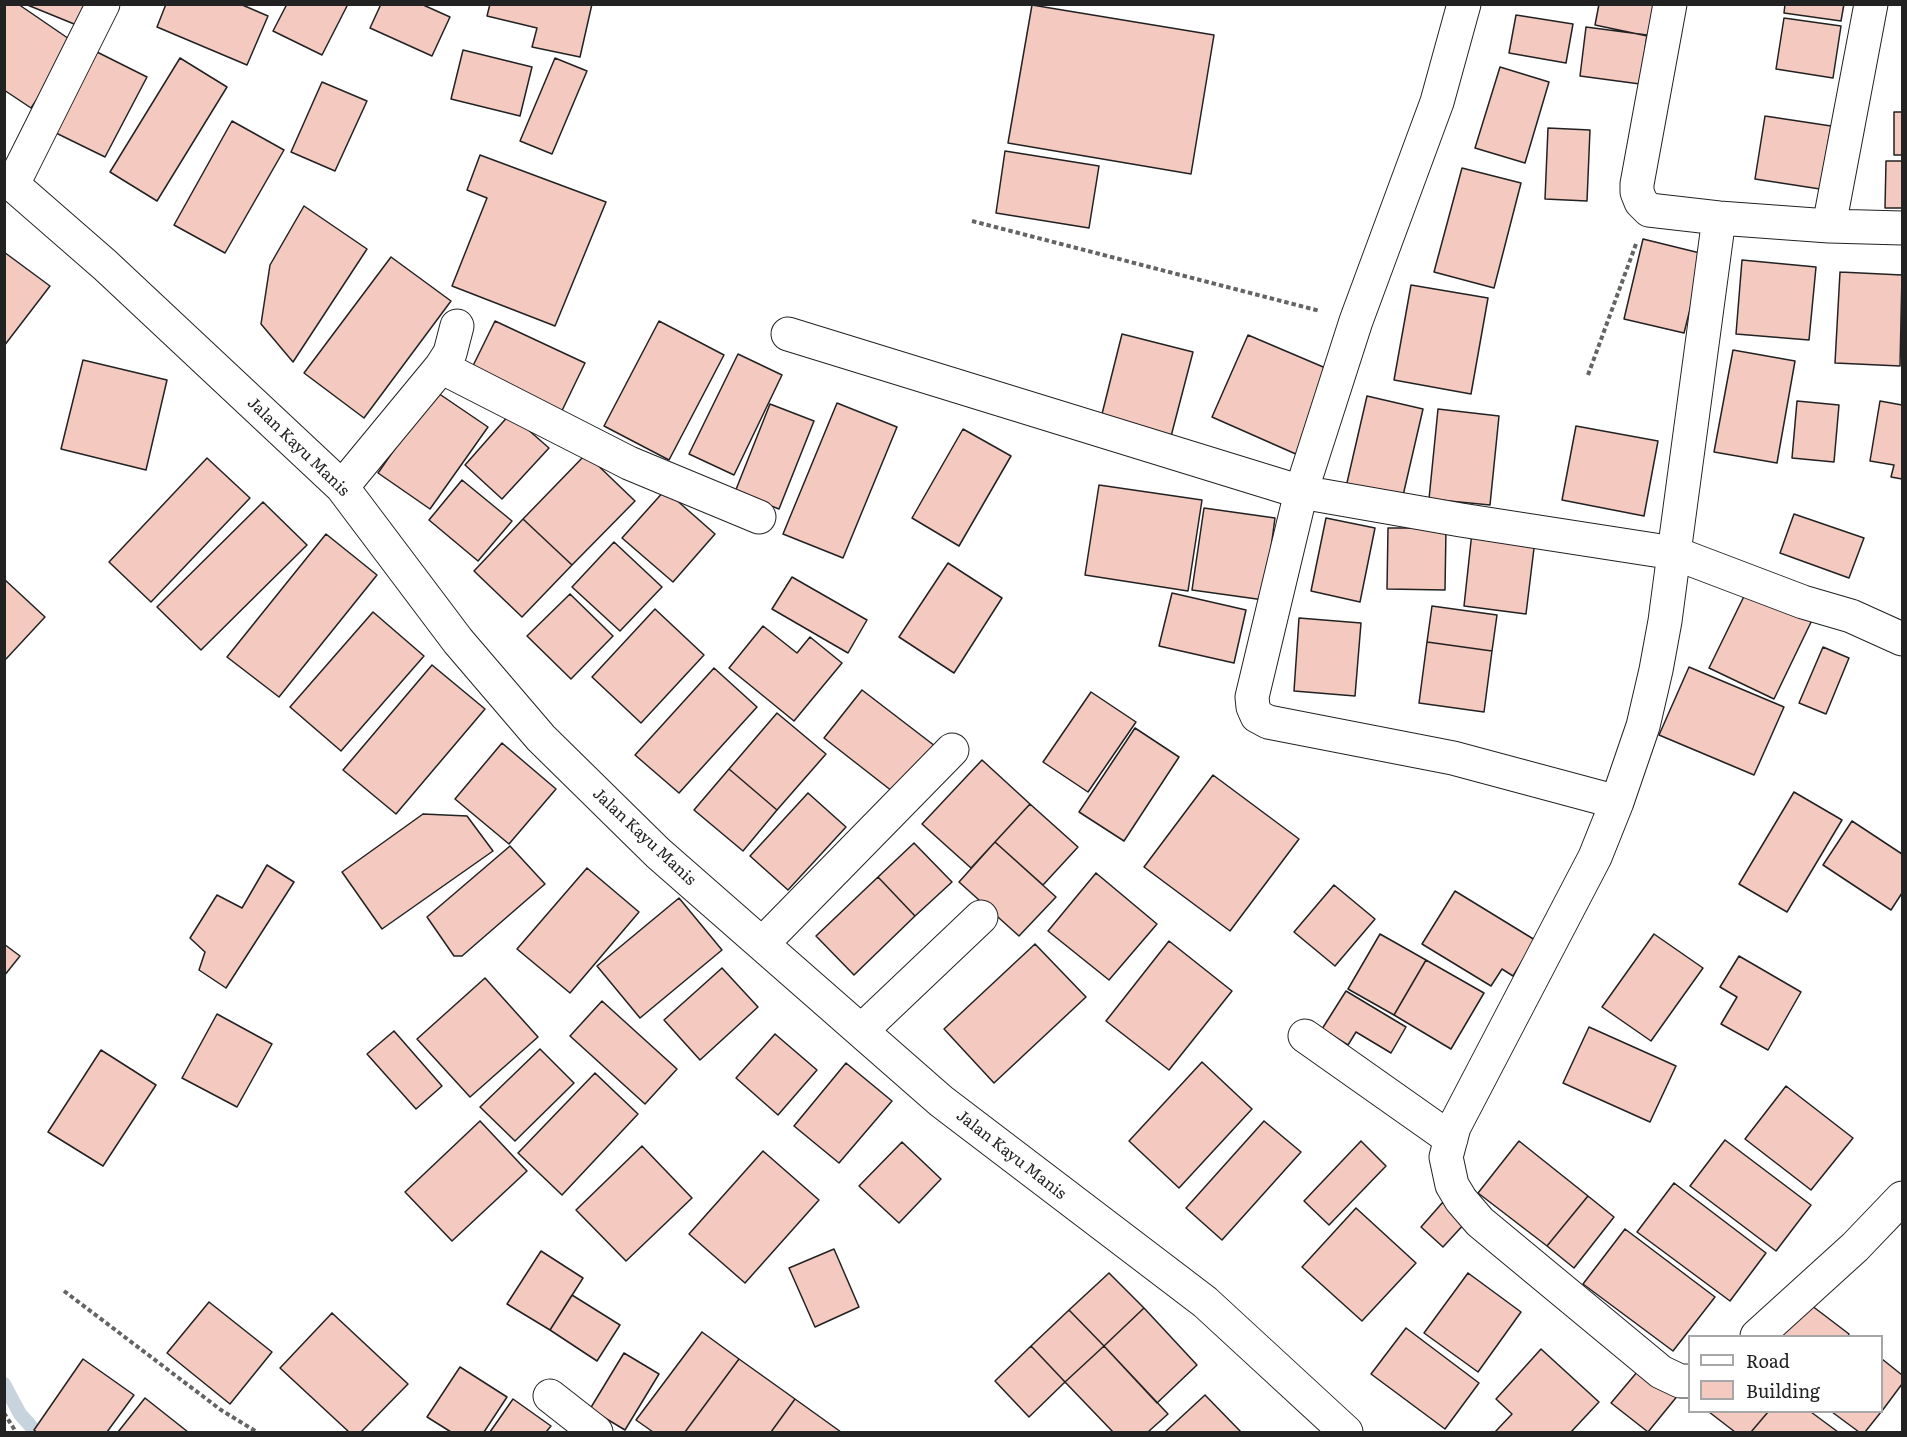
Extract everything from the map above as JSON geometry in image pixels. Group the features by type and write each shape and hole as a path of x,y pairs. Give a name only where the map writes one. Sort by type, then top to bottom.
{"street":[{"path":"9,180 103,4"},
{"path":"1464,4 1437,102 1356,321 1301,492 1252,697 1253,707 1257,716 1268,722 1453,758 1617,802"},
{"path":"1670,4 1637,184 1641,202 1649,210 1829,226 1902,228"},
{"path":"1829,226 1870,4"},
{"name":"Jalan Kayu Manis","path":"9,180 105,265 342,487 458,641 541,738 658,853 941,1101 1205,1302 1346,1432"},
{"path":"1688,1381 1680,1381 1661,1372 1480,1222 1461,1200 1452,1185 1446,1157 1454,1127 1468,1098 1595,857 1643,726 1665,621 1719,218"},
{"path":"342,487 441,367 450,353 457,326"},
{"path":"788,334 1301,492 1461,520 1674,553 1803,602 1851,616 1902,639"},
{"path":"441,367 630,463 759,517"},
{"path":"762,944 952,750"},
{"path":"862,1030 981,916"},
{"path":"1305,1036 1451,1139"},
{"path":"1758,1335 1855,1247 1902,1198"},
{"path":"549,1396 596,1432"}],"path":[{"path":"1588,375 1649,210"},
{"path":"972,221 1356,321"},
{"path":"64,1291 221,1410 257,1432"},
{"path":"4,1413 16,1432"}],"building":[{"path":"4,4 18,4 75,43 31,108 4,90"},
{"path":"25,4 88,4 79,26"},
{"path":"166,4 240,4 268,16 247,65 157,27"},
{"path":"287,4 348,4 322,55 273,31"},
{"path":"381,4 421,4 450,17 432,56 370,28"},
{"path":"490,4 592,4 580,57 532,47 537,28 487,16"},
{"path":"1599,4 1658,4 1652,37 1595,25"},
{"path":"1785,4 1844,4 1841,21 1784,13"},
{"path":"1032,5 1214,35 1191,174 1008,143"},
{"path":"1516,15 1573,24 1566,63 1509,53"},
{"path":"1784,18 1841,26 1833,78 1776,69"},
{"path":"1586,27 1647,35 1640,84 1580,76"},
{"path":"463,50 532,67 520,116 451,99"},
{"path":"97,52 147,77 105,157 56,133"},
{"path":"180,58 227,87 157,201 110,172"},
{"path":"555,58 587,71 552,154 520,141"},
{"path":"1500,67 1549,82 1525,163 1475,148"},
{"path":"322,82 367,101 335,171 291,152"},
{"path":"1894,112 1902,112 1902,155 1894,155"},
{"path":"1765,116 1831,126 1820,189 1755,179"},
{"path":"232,121 284,150 225,253 174,225"},
{"path":"1548,128 1590,130 1587,201 1545,199"},
{"path":"1005,151 1099,166 1089,228 996,213"},
{"path":"480,155 606,202 555,326 452,286 487,198 467,190"},
{"path":"1886,161 1902,161 1902,208 1885,208"},
{"path":"1462,168 1521,183 1494,288 1434,272"},
{"path":"304,206 367,249 293,362 261,324 270,265"},
{"path":"1643,239 1704,254 1684,333 1624,319"},
{"path":"4,252 50,286 4,346"},
{"path":"391,257 451,301 364,418 304,373"},
{"path":"1742,260 1816,267 1809,340 1736,334"},
{"path":"1840,272 1902,275 1900,366 1835,363"},
{"path":"1411,285 1488,298 1471,394 1394,380"},
{"path":"495,321 585,363 557,421 467,378"},
{"path":"659,321 724,355 669,460 604,426"},
{"path":"1122,334 1193,352 1169,444 1099,426"},
{"path":"1248,335 1335,372 1298,455 1212,417"},
{"path":"1733,350 1795,361 1777,463 1714,452"},
{"path":"738,354 782,375 734,475 689,454"},
{"path":"83,360 167,380 146,470 61,449"},
{"path":"435,391 488,427 430,509 378,473"},
{"path":"1367,396 1423,409 1402,500 1346,487"},
{"path":"1797,401 1839,405 1834,462 1792,458"},
{"path":"1880,401 1902,405 1902,479 1891,477 1894,465 1870,461"},
{"path":"837,403 897,427 843,558 783,534"},
{"path":"770,404 814,421 779,509 735,492"},
{"path":"1438,409 1499,416 1490,505 1429,499"},
{"path":"510,414 549,448 502,499 465,465"},
{"path":"1576,426 1658,441 1644,516 1562,500"},
{"path":"963,429 1011,456 959,546 912,518"},
{"path":"586,454 635,501 572,565 523,519"},
{"path":"207,458 250,498 151,602 109,562"},
{"path":"462,480 512,521 478,561 429,520"},
{"path":"1099,485 1202,500 1188,591 1085,575"},
{"path":"665,490 715,534 673,582 622,538"},
{"path":"263,502 307,545 201,650 157,607"},
{"path":"1204,508 1275,518 1264,600 1192,590"},
{"path":"1794,514 1864,538 1849,578 1780,553"},
{"path":"1326,518 1375,528 1360,602 1311,591"},
{"path":"523,519 572,565 522,617 474,571"},
{"path":"1388,528 1446,528 1445,590 1387,589"},
{"path":"1472,532 1535,540 1526,614 1464,606"},
{"path":"326,534 377,575 279,697 227,657"},
{"path":"614,542 662,587 620,631 572,587"},
{"path":"948,563 1002,598 954,673 899,637"},
{"path":"792,577 867,620 848,653 772,609"},
{"path":"4,579 45,617 6,659 4,658"},
{"path":"1749,586 1814,616 1774,699 1709,668"},
{"path":"1172,593 1246,610 1234,663 1159,646"},
{"path":"570,594 613,636 571,679 527,636"},
{"path":"1432,606 1497,615 1492,651 1427,642"},
{"path":"655,609 704,655 641,723 592,677"},
{"path":"373,612 424,656 341,751 290,707"},
{"path":"1299,618 1361,623 1355,696 1294,691"},
{"path":"763,626 797,653 810,637 842,663 794,721 729,668"},
{"path":"1427,642 1492,651 1484,712 1419,703"},
{"path":"1823,647 1849,658 1826,714 1799,703"},
{"path":"432,665 485,709 396,814 343,770"},
{"path":"1689,667 1784,707 1754,775 1659,735"},
{"path":"714,668 757,707 679,793 635,755"},
{"path":"862,690 935,746 897,795 824,738"},
{"path":"1091,692 1136,722 1088,792 1043,762"},
{"path":"777,713 826,754 777,810 729,769"},
{"path":"1135,728 1179,757 1124,841 1079,812"},
{"path":"502,743 556,789 509,844 455,799"},
{"path":"982,760 1030,804 971,868 922,824"},
{"path":"729,769 777,810 743,851 694,810"},
{"path":"1213,775 1299,839 1230,931 1144,867"},
{"path":"1794,792 1842,820 1787,912 1739,884"},
{"path":"808,793 846,827 788,890 750,856"},
{"path":"1030,804 1078,847 1043,885 995,842"},
{"path":"423,814 467,816 493,851 382,929 342,872"},
{"path":"1852,821 1902,854 1902,893 1891,910 1823,865"},
{"path":"995,842 1056,897 1019,936 959,882"},
{"path":"914,843 952,882 915,916 878,877"},
{"path":"510,846 545,884 462,956 454,956 427,917"},
{"path":"267,865 294,882 226,988 199,970 205,952 190,938 217,895 242,908"},
{"path":"587,868 639,912 570,993 517,949"},
{"path":"1096,873 1157,924 1109,980 1048,931"},
{"path":"878,877 915,916 854,975 816,936"},
{"path":"1334,885 1375,919 1335,966 1294,932"},
{"path":"1455,891 1535,940 1513,976 1502,969 1491,986 1422,944"},
{"path":"679,898 722,950 640,1018 597,966"},
{"path":"1380,934 1426,960 1394,1015 1348,989"},
{"path":"1654,934 1703,968 1651,1041 1602,1007"},
{"path":"1169,941 1232,991 1169,1070 1106,1021"},
{"path":"4,944 20,956 4,976"},
{"path":"1035,944 1086,997 994,1083 944,1029"},
{"path":"1739,956 1801,992 1768,1050 1721,1024 1737,997 1720,987"},
{"path":"1426,960 1484,993 1451,1049 1394,1015"},
{"path":"722,968 758,1007 700,1060 664,1020"},
{"path":"485,978 538,1037 470,1097 417,1039"},
{"path":"1346,991 1406,1027 1391,1053 1356,1032 1348,1045 1322,1029"},
{"path":"602,1001 677,1069 645,1104 570,1036"},
{"path":"217,1014 272,1044 237,1107 182,1078"},
{"path":"1589,1027 1676,1066 1650,1122 1563,1083"},
{"path":"394,1031 442,1086 416,1109 367,1054"},
{"path":"775,1034 817,1070 778,1115 736,1078"},
{"path":"540,1049 574,1083 515,1141 480,1107"},
{"path":"101,1050 156,1085 103,1166 48,1132"},
{"path":"1202,1062 1252,1109 1179,1188 1129,1141"},
{"path":"846,1063 892,1101 839,1163 794,1126"},
{"path":"595,1073 638,1114 562,1195 518,1153"},
{"path":"1786,1086 1853,1138 1811,1190 1745,1139"},
{"path":"480,1121 527,1171 452,1241 405,1192"},
{"path":"1264,1121 1301,1152 1222,1240 1186,1208"},
{"path":"1725,1140 1811,1205 1776,1251 1690,1186"},
{"path":"1361,1141 1386,1166 1329,1225 1304,1201"},
{"path":"1519,1141 1588,1196 1547,1246 1478,1193"},
{"path":"902,1142 941,1179 899,1223 859,1186"},
{"path":"642,1146 692,1198 626,1261 576,1210"},
{"path":"763,1151 819,1200 745,1283 689,1234"},
{"path":"1674,1183 1766,1253 1730,1301 1637,1232"},
{"path":"1588,1196 1614,1217 1574,1268 1547,1246"},
{"path":"1443,1202 1466,1222 1443,1247 1421,1227"},
{"path":"1356,1208 1416,1263 1362,1321 1302,1267"},
{"path":"1625,1229 1715,1297 1673,1351 1583,1284"},
{"path":"834,1249 859,1307 815,1327 789,1268"},
{"path":"541,1251 583,1278 550,1330 507,1304"},
{"path":"1109,1273 1144,1308 1104,1346 1069,1310"},
{"path":"1468,1273 1521,1312 1478,1372 1424,1333"},
{"path":"572,1295 620,1325 597,1361 550,1330"},
{"path":"209,1302 272,1352 230,1404 167,1353"},
{"path":"1807,1302 1849,1334 1848,1335 1781,1335"},
{"path":"1144,1308 1197,1365 1157,1403 1104,1346"},
{"path":"1069,1310 1104,1346 1065,1382 1031,1346"},
{"path":"332,1313 408,1384 361,1432 349,1432 280,1368"},
{"path":"1406,1328 1479,1383 1445,1429 1371,1374"},
{"path":"702,1332 739,1359 685,1432 653,1432 636,1420"},
{"path":"1031,1346 1065,1382 1029,1417 995,1381"},
{"path":"1104,1346 1168,1414 1148,1432 1113,1432 1065,1382"},
{"path":"1541,1349 1599,1402 1571,1432 1495,1432 1512,1414 1496,1399"},
{"path":"624,1353 659,1374 625,1430 590,1409"},
{"path":"83,1359 134,1395 107,1432 37,1432 34,1430"},
{"path":"739,1359 795,1399 771,1432 685,1432"},
{"path":"1883,1360 1902,1375 1902,1384 1883,1410"},
{"path":"1643,1365 1679,1394 1648,1432 1611,1403"},
{"path":"460,1367 507,1397 484,1432 451,1432 427,1417"},
{"path":"1205,1395 1241,1432 1165,1432"},
{"path":"145,1398 188,1432 118,1432"},
{"path":"513,1399 551,1426 546,1432 490,1432"},
{"path":"795,1399 841,1432 771,1432"},
{"path":"1710,1413 1767,1413 1751,1432 1735,1432"},
{"path":"1767,1413 1812,1413 1838,1432 1751,1432"},
{"path":"1833,1413 1880,1413 1865,1432 1859,1432"}],"waterway":[{"path":"4,1384 20,1414 36,1432"}]}
